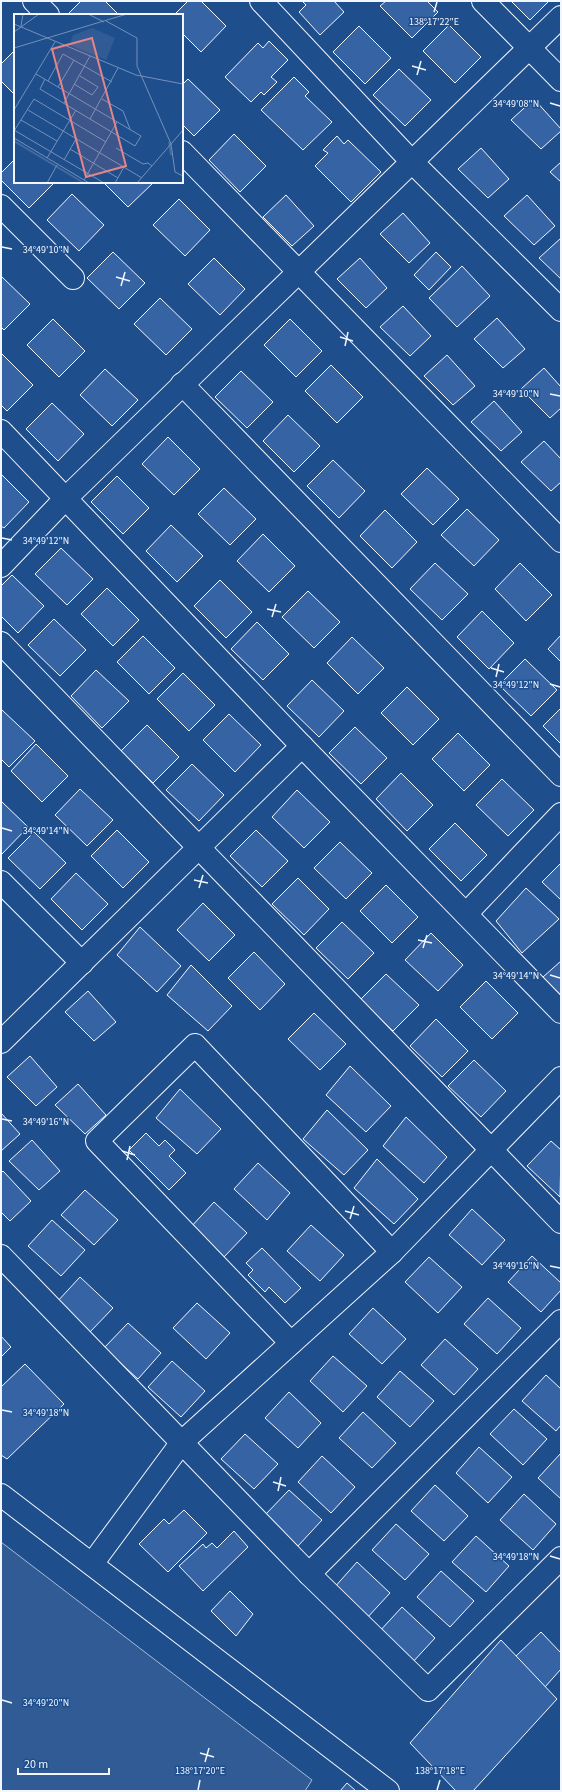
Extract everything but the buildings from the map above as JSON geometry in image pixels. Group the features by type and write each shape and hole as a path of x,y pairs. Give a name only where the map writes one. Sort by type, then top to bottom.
{"street":[{"path":"261,1 412,162 561,310"},
{"path":"483,1 561,80"},
{"path":"1,566 66,498 182,384 561,17"},
{"path":"183,153 560,538"},
{"path":"1,206 73,278"},
{"path":"182,384 561,775"},
{"path":"1,431 302,746 561,1012"},
{"path":"1,643 561,1222"},
{"path":"1,1042 302,746"},
{"path":"466,914 561,814"},
{"path":"1,882 82,963"},
{"path":"291,1343 97,1140 195,1046 392,1252"},
{"path":"92,1564 182,1442 392,1252 561,1078"},
{"path":"1,1256 309,1574 428,1690 561,1558"},
{"path":"309,1574 561,1321"},
{"path":"1,1495 388,1791"}],"shaded area":[{"path":"1,1542 312,1780 305,1791 1,1791"}]}
